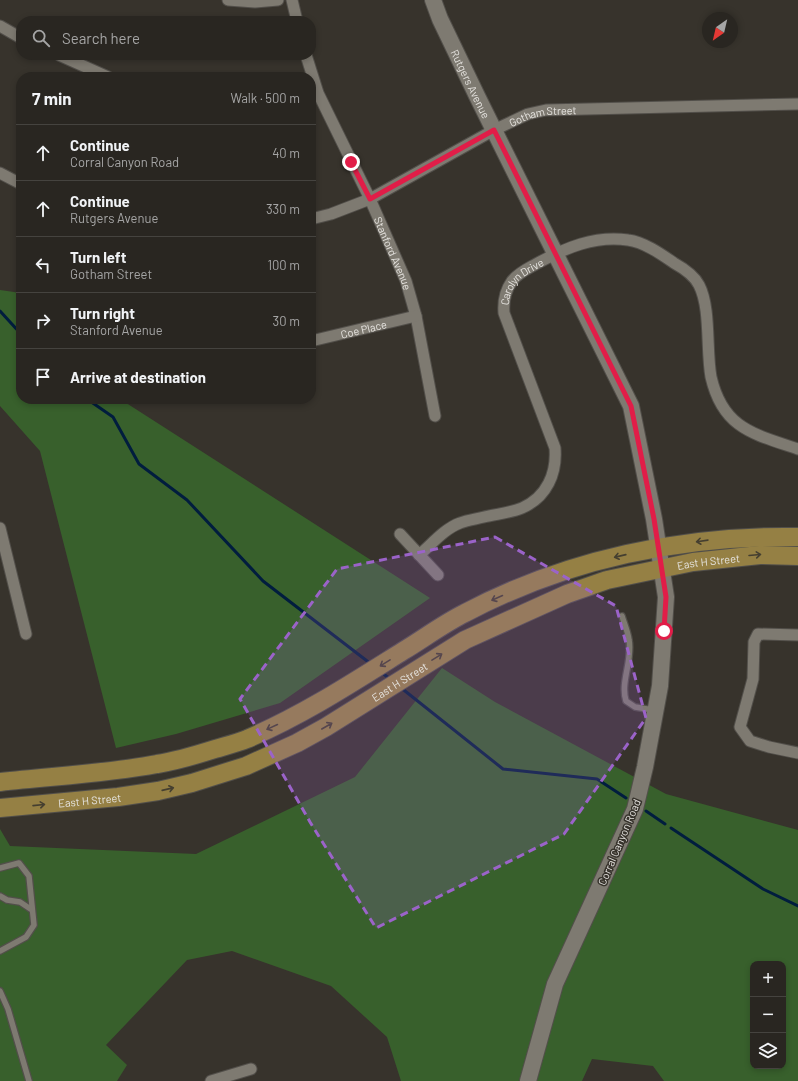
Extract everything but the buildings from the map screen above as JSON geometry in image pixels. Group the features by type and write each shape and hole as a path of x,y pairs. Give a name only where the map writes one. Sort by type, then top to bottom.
{"main road":[{"name":"Rutgers Avenue","path":"433,0 440,19 494,130 631,406 654,519 661,568"},
{"name":"East H Street","path":"0,782 117,770 157,764 191,756 245,740 296,716 325,700 464,613 538,580 596,561 658,548 721,539 759,536 798,537"},
{"name":"East H Street","path":"0,808 118,797 158,791 192,783 246,766 297,743 326,727 465,640 567,594 607,580 692,562 760,555 798,556"},
{"name":"Corral Canyon Road","path":"528,1081 555,984 635,809 645,768 660,686 666,597 661,568"}],"street":[{"path":"228,0 255,2 278,0"},
{"path":"292,0 296,16"},
{"path":"0,26 16,35"},
{"path":"70,60 97,72"},
{"name":"Stanford Avenue","path":"307,60 309,72"},
{"name":"Stanford Avenue","path":"316,99 370,199 406,281 416,316 435,416"},
{"name":"Gotham Street","path":"316,218 331,214 370,199 494,130 528,114 546,110 798,104"},
{"path":"0,173 16,181"},
{"name":"Carolyn Drive","path":"419,555 445,532 460,523 515,510 529,504 541,494 550,481 555,465 555,448 504,313 504,306 508,287 516,276 556,253 582,242 608,239 630,240 639,243 687,271 698,283 705,297 711,377 713,388 724,410 731,418 751,433 798,449"},
{"name":"Coe Place","path":"316,339 416,316"},
{"path":"0,528 26,634"},
{"path":"400,534 438,575"},
{"path":"798,635 758,634 754,642 753,679 740,727 750,741 769,747 798,752"},
{"path":"211,1081 251,1069"}],"lane":[{"path":"622,616 630,640 624,694 626,701 634,707 656,711"},
{"path":"0,868 19,863 29,876 34,925 26,936 0,951"},
{"path":"0,896 7,900 20,902 32,910"},
{"path":"0,991 8,1009 29,1081"}],"highlighted area":[{"path":"495,537 616,606 646,718 564,834 376,928 310,822 240,699 337,569"}],"green space":[{"path":"0,290 16,292 16,404 128,404 430,598 280,703 176,734 116,748 40,451 0,406"},
{"path":"442,668 495,702 666,794 798,830 798,1081 664,1081 653,1066 592,1059 582,1081 401,1081 387,1037 331,986 232,951 187,960 106,1045 127,1065 117,1081 0,1081 0,829 10,846 196,854 355,777"}],"waterway":[{"path":"0,311 16,329"},
{"path":"94,404 113,417 139,464 187,500 263,581 371,664"},
{"path":"381,672 390,679"},
{"path":"400,687 503,769 597,779 626,798"},
{"path":"646,811 665,824"},
{"path":"671,828 763,889 798,906"}],"route":[{"path":"351,162 370,199 494,130 631,406 654,519 666,597 664,631"}]}
